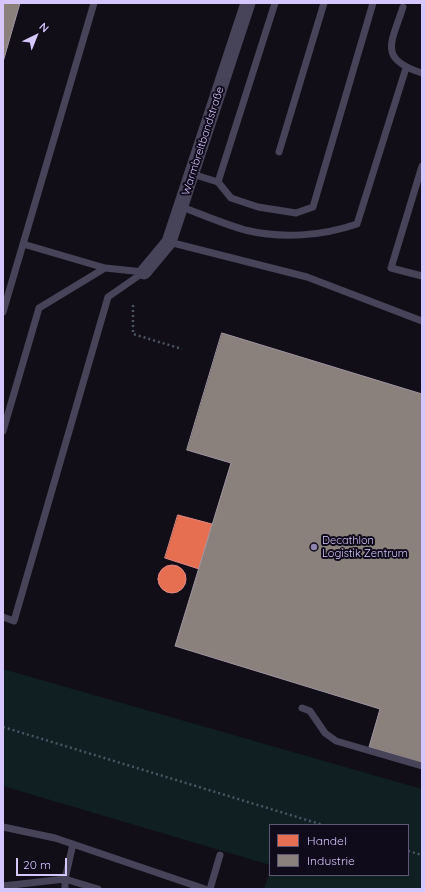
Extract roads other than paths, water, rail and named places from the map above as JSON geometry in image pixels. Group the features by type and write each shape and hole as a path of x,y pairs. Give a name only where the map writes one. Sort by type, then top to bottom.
{"street":[{"name":"Warmbreitbandstraße","path":"144,272 170,242 248,3"}],"lane":[{"path":"3,312 94,3"},
{"path":"218,182 274,3"},
{"path":"279,152 324,3"},
{"path":"192,174 218,182 231,198 258,207 296,213 313,208 373,3"},
{"path":"403,7 390,47 394,59 406,68 422,73"},
{"path":"182,207 246,230 293,236 336,231 357,224 406,68"},
{"path":"422,166 391,268 422,276"},
{"path":"170,242 307,277 422,321"},
{"path":"23,244 105,268 144,272"},
{"path":"3,431 39,308 105,268"},
{"path":"3,617 14,621 108,297 144,272"},
{"path":"302,708 310,711 324,733 336,741 422,766"},
{"path":"3,827 72,844 205,889"},
{"path":"65,889 65,879 72,844"},
{"path":"210,889 220,855"},
{"path":"3,886 65,879 98,889"}],"place":[{"name":"Decathlon Logistik Zentrum","path":"314,547"}]}
